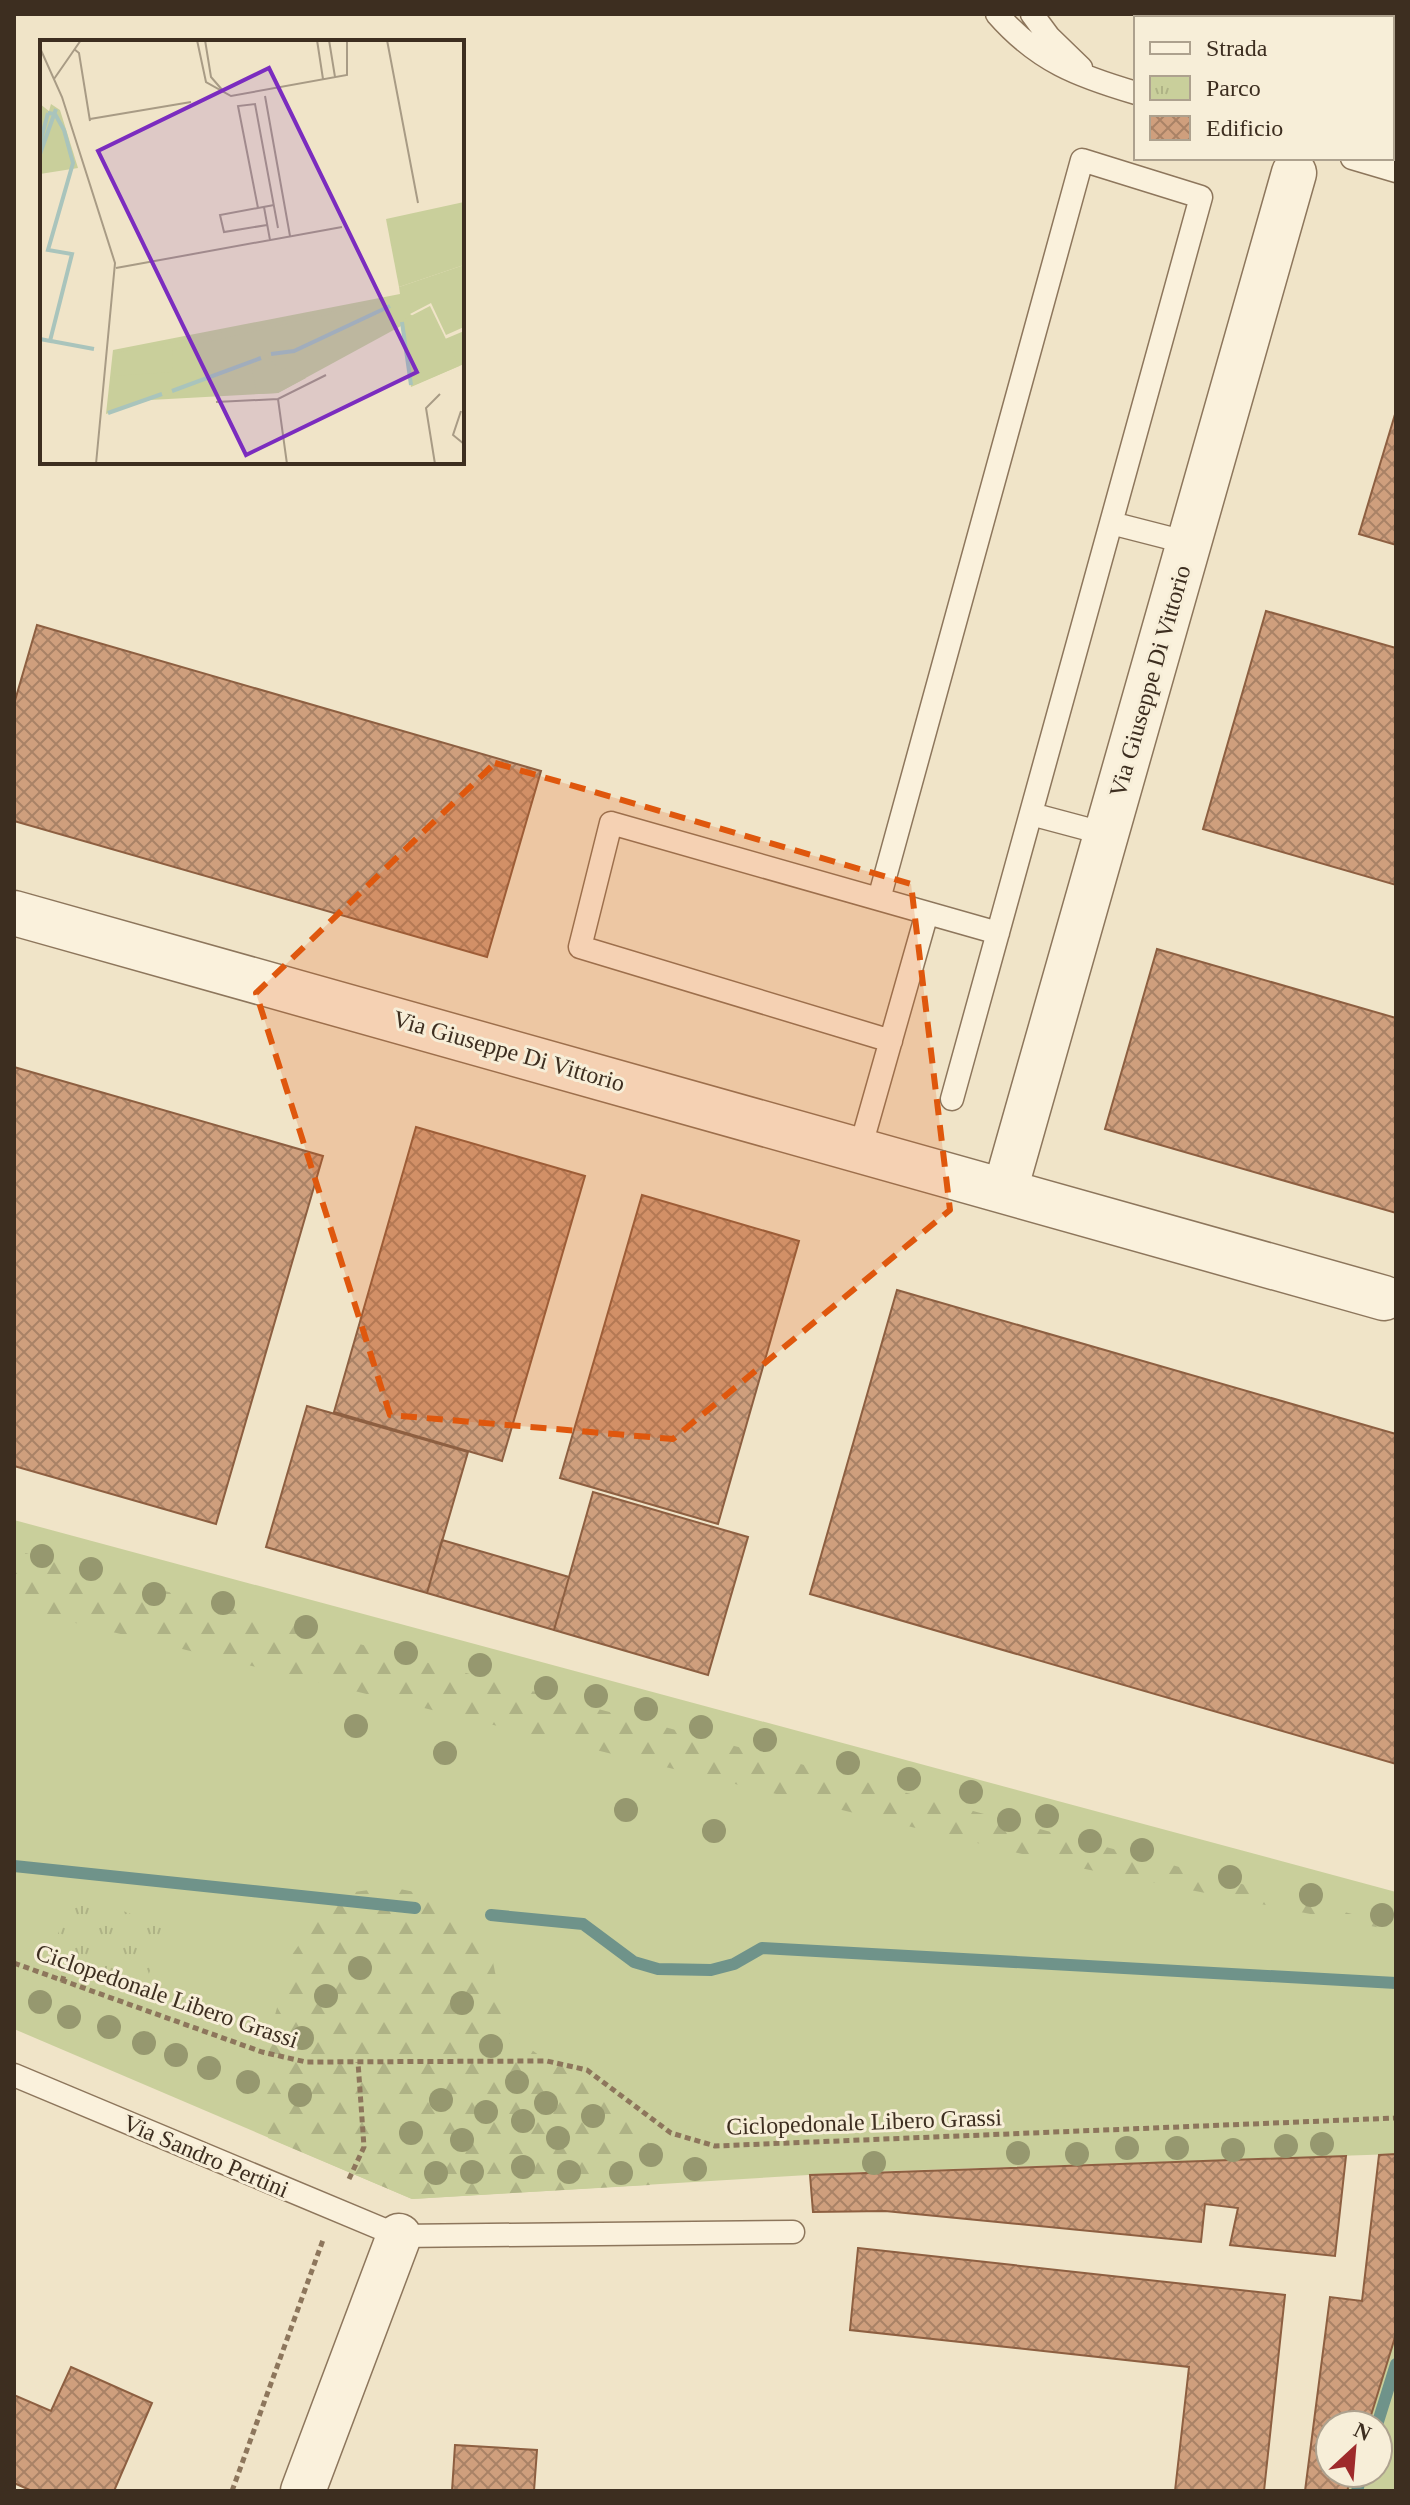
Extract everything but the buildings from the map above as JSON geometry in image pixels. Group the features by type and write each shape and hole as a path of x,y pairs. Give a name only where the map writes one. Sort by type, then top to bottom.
{"street":[{"name":"Via Giuseppe Di Vittorio","path":"1005,1190 1294,173"},
{"name":"Via Giuseppe Di Vittorio","path":"14,913 1384,1298"},
{"path":"303,2491 399,2236"}],"lane":[{"path":"997,14 1042,55 1076,74 1134,92"},
{"path":"1032,14 1065,54 1101,83"},
{"path":"879,899 1082,160 1201,197 952,1099"},
{"path":"1359,160 1396,171"},
{"path":"1111,523 1189,543"},
{"path":"1031,814 1106,834"},
{"path":"891,1041 580,947 611,823 998,933"},
{"path":"860,1149 927,913"},
{"name":"Via Sandro Pertini","path":"14,2075 399,2236 793,2232"}],"path":[{"path":"62,1982 68,1962"},
{"name":"Ciclopedonale Libero Grassi","path":"14,1963 262,2052 306,2062 547,2061 587,2070 671,2133 715,2146 1396,2118"},
{"path":"232,2491 334,2209 364,2147 358,2062"}],"highlighted area":[{"path":"495,763 911,884 950,1210 673,1439 390,1415 256,993"}],"green space":[{"path":"14,1520 1396,1892 1396,2154 859,2172 412,2199 14,2029"},
{"path":"14,1550 1396,1926 1396,1931 1075,1867 14,1608"},
{"path":"390,1887 449,1899 491,1952 507,2032 547,2061 587,2070 649,2117 650,2185 412,2199 268,2138 266,2106 271,2029 292,1955 333,1895"},
{"path":"74,1892 167,1928 142,1991 50,1955"},
{"path":"1396,2334 1396,2491 1347,2491 1394,2489 1394,2409 1373,2409"},
{"path":"1396,2395 1396,2491 1364,2491 1394,2489 1394,2409 1391,2409"}],"waterway":[{"path":"14,1866 415,1908"},
{"path":"491,1915 583,1924 634,1962 658,1969 711,1970 734,1964 762,1948 1396,1983"},
{"path":"1382,2409 1396,2364"}]}
